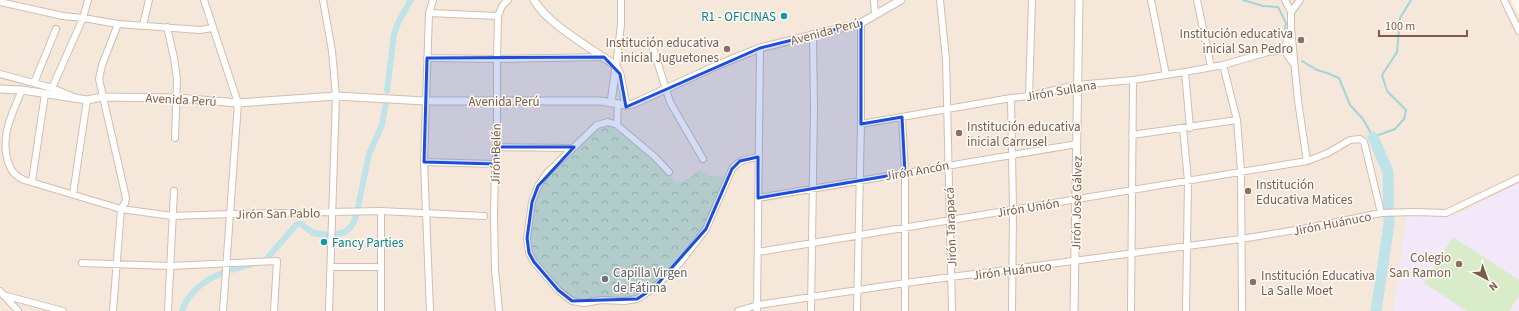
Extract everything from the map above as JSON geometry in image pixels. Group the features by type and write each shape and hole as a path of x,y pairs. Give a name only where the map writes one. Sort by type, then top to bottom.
{"street":[{"path":"52,88 83,18 88,0"},
{"path":"143,25 149,0"},
{"path":"204,0 238,103 223,311"},
{"path":"323,0 332,51 336,96 329,311"},
{"path":"430,311 424,162 429,13 433,0"},
{"path":"429,13 498,16 502,6 508,0"},
{"path":"534,0 537,7 553,22 616,66 620,74 626,105"},
{"path":"617,125 614,104 616,66 621,25 621,0"},
{"path":"874,0 875,15"},
{"name":"Avenida Perú","path":"0,89 22,90 87,100 102,97 177,98 238,103 336,96 425,100 600,101 626,105 633,104 760,48 861,23 901,0"},
{"name":"Jirón Tarapacá","path":"940,0 946,59 948,108 952,311"},
{"path":"1029,96 1032,0"},
{"name":"Jirón José Gálvez","path":"1074,311 1079,0"},
{"path":"1151,0 1166,75"},
{"path":"1197,0 1211,67"},
{"path":"1285,0 1291,12 1293,63 1307,161"},
{"path":"1291,12 1301,0"},
{"path":"1504,0 1519,31"},
{"path":"0,2 63,16 118,24 200,30 212,28"},
{"name":"Jirón Belén","path":"498,16 496,100 497,147 495,164 495,269 498,311"},
{"path":"858,311 861,23"},
{"path":"112,311 121,209 126,198 99,79 118,24"},
{"path":"166,27 176,72 177,98 175,138"},
{"path":"1291,28 1284,50 1293,63"},
{"path":"34,83 56,29"},
{"path":"811,311 814,108 813,34"},
{"path":"652,45 665,89 676,114 703,158"},
{"path":"758,308 760,48"},
{"name":"Jirón Sullana","path":"861,124 948,108 1029,96 1077,85 1133,80 1185,72 1223,65 1268,52 1284,50"},
{"path":"427,58 497,59 604,57"},
{"path":"1223,65 1237,120 1241,171 1242,311"},
{"path":"1185,72 1190,128"},
{"path":"0,74 52,88 77,99"},
{"path":"1131,311 1133,80"},
{"name":"Jirón San Pablo","path":"22,90 5,132 6,157 14,173 24,180 32,181 121,209 172,216 381,212 484,216"},
{"path":"32,181 46,94"},
{"path":"1011,98 1013,155 1012,311"},
{"path":"73,194 87,100"},
{"path":"902,117 905,228 905,311"},
{"path":"1132,135 1190,128 1237,120"},
{"path":"669,172 617,125 608,122 597,125 547,173 538,186 532,202 527,238 529,253 534,262 558,290 572,301 584,303 601,300 624,301 637,299 654,288 680,263 706,229 712,220 735,164 740,161 758,157"},
{"path":"1183,128 1188,181 1186,311"},
{"name":"Jirón Unión","path":"758,252 1307,161 1328,153 1350,140 1360,139 1364,142 1382,213"},
{"name":"Jirón Ancón","path":"758,198 1077,144"},
{"path":"497,147 573,148"},
{"path":"424,162 495,164"},
{"name":"Jirón Huánuco","path":"738,311 811,297 905,283 1242,239 1382,213 1446,213 1519,178"},
{"path":"168,311 174,191"},
{"path":"381,212 381,311"},
{"path":"82,263 170,266 277,261 274,311"},
{"path":"331,267 380,267"},
{"path":"2,293 61,311"},
{"path":"2,293 18,311"}],"highlighted area":[{"path":"861,23 861,124 902,117 905,173 758,198 758,157 740,161 732,169 706,229 654,288 637,299 572,301 558,290 534,262 529,253 527,238 532,202 538,186 574,147 497,147 495,164 424,162 427,58 604,57 620,74 626,107 760,48"}],"shaded area":[{"path":"0,0 1512,0 1511,1 1519,15 1519,311 0,311"},
{"name":"Colegio San Ramon","path":"1519,183 1519,311 1393,311 1407,214 1455,216"}],"green space":[{"path":"608,125 636,144 677,183 691,177 699,170 709,176 726,177 704,227 680,258 652,287 636,297 621,299 570,297 554,282 535,257 530,238 534,205 539,186 550,174 599,128"},
{"path":"1453,237 1519,280 1519,296 1509,311 1467,311 1424,283"}],"waterway":[{"path":"387,91 394,34 399,21 411,0"},
{"path":"1243,0 1263,6 1278,7 1286,23 1284,34"},
{"path":"1302,61 1317,70 1339,78 1350,105 1363,119 1373,137 1395,129 1404,119 1406,110 1387,91 1382,75 1397,52 1400,18 1411,0"},
{"path":"358,207 369,154 382,125 386,102"},
{"path":"1373,137 1388,172 1389,224 1376,311"},
{"path":"337,234 349,229 356,216"},
{"path":"268,257 297,224 301,224 313,233 328,235"},
{"path":"231,270 255,263"},
{"path":"182,311 189,297 199,287 211,278 225,272"}],"place":[{"name":"R1 - OFICINAS","path":"784,16"},
{"name":"Institución educativa inicial San Pedro","path":"1301,40"},
{"name":"Institución educativa inicial Juguetones","path":"727,49"},
{"name":"Institución educativa inicial Carrusel","path":"959,133"},
{"name":"Institución Educativa Matices","path":"1248,191"},
{"name":"Fancy Parties","path":"324,242"},
{"name":"Colegio San Ramon","path":"1459,264"},
{"name":"Capilla Virgen de Fátima","path":"605,279"},
{"name":"Institución Educativa La Salle Moet","path":"1253,282"}]}
